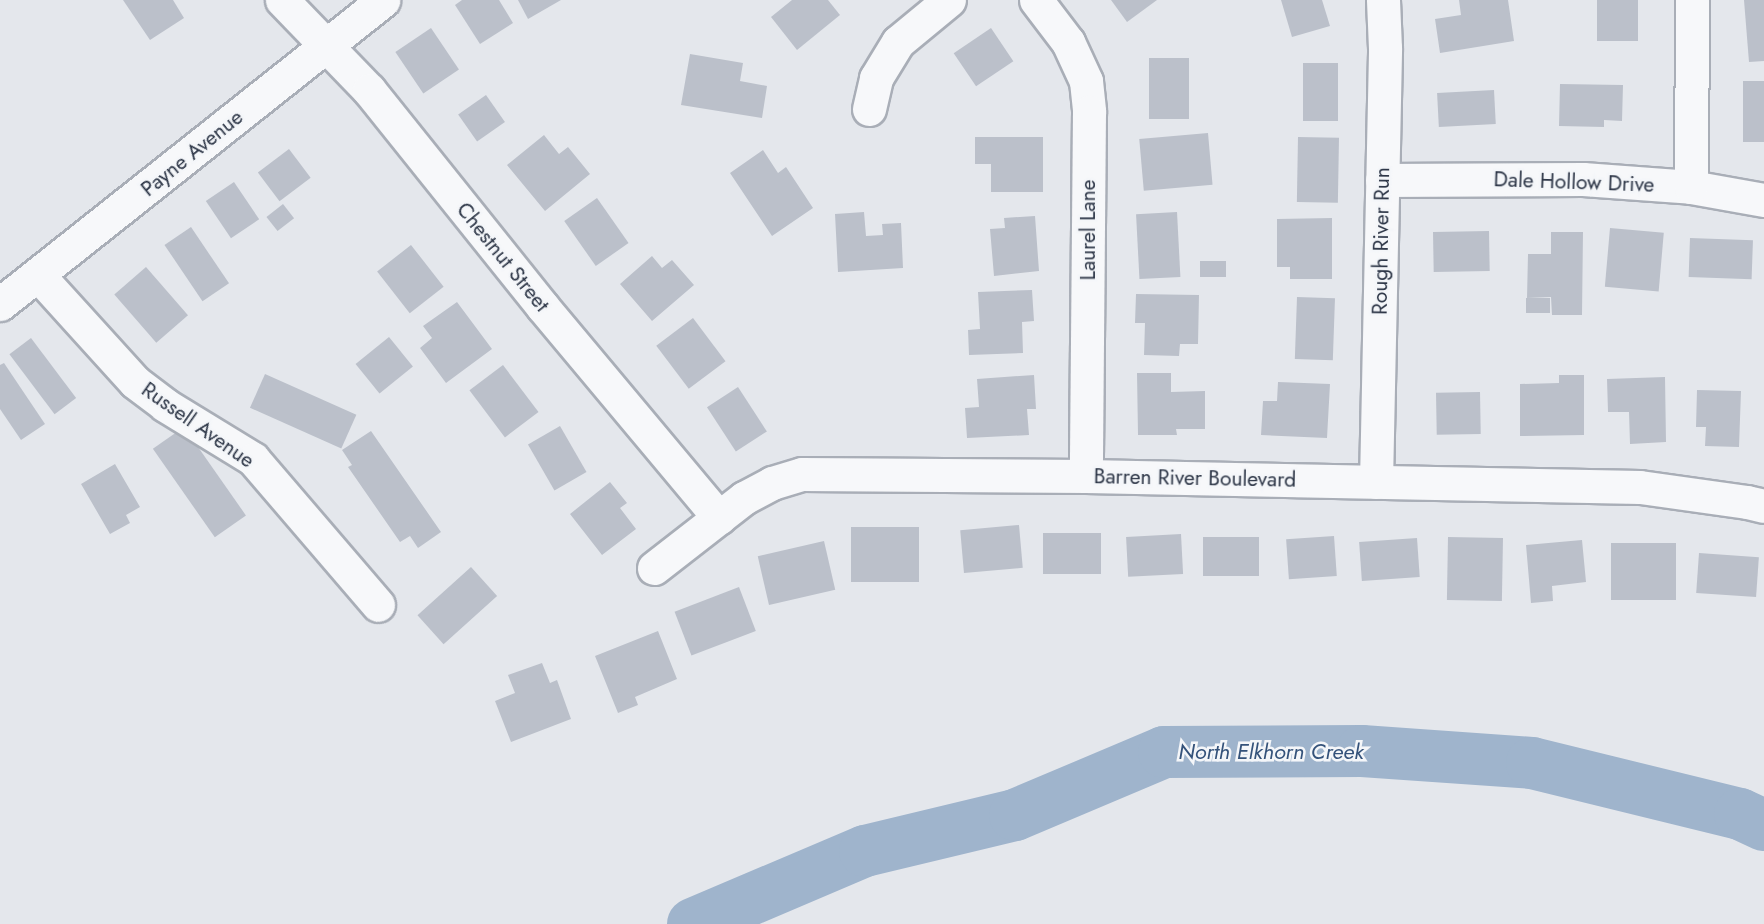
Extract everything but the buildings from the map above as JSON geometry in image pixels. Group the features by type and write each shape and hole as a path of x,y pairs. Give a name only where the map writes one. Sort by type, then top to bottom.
{"street":[{"name":"Chestnut Street","path":"282,0 369,90 542,306 718,518"},
{"name":"Payne Avenue","path":"0,304 383,0"},
{"path":"868,109 876,78 898,42 949,0"},
{"name":"Laurel Lane","path":"1036,0 1068,42 1086,81 1089,124 1086,476"},
{"name":"Rough River Run","path":"1376,482 1383,0"},
{"path":"1691,187 1692,0"},
{"name":"Dale Hollow Drive","path":"1382,180 1583,179 1691,187 1764,200"},
{"name":"Russell Avenue","path":"38,275 135,382 165,405 253,459 378,605"},
{"name":"Barren River Boulevard","path":"654,568 744,498 772,483 802,474 1086,476 1640,487 1764,506"}],"waterway":[{"name":"North Elkhorn Creek","path":"693,924 865,851 1015,815 1164,752 1362,751 1532,763 1740,814 1764,825"}]}
